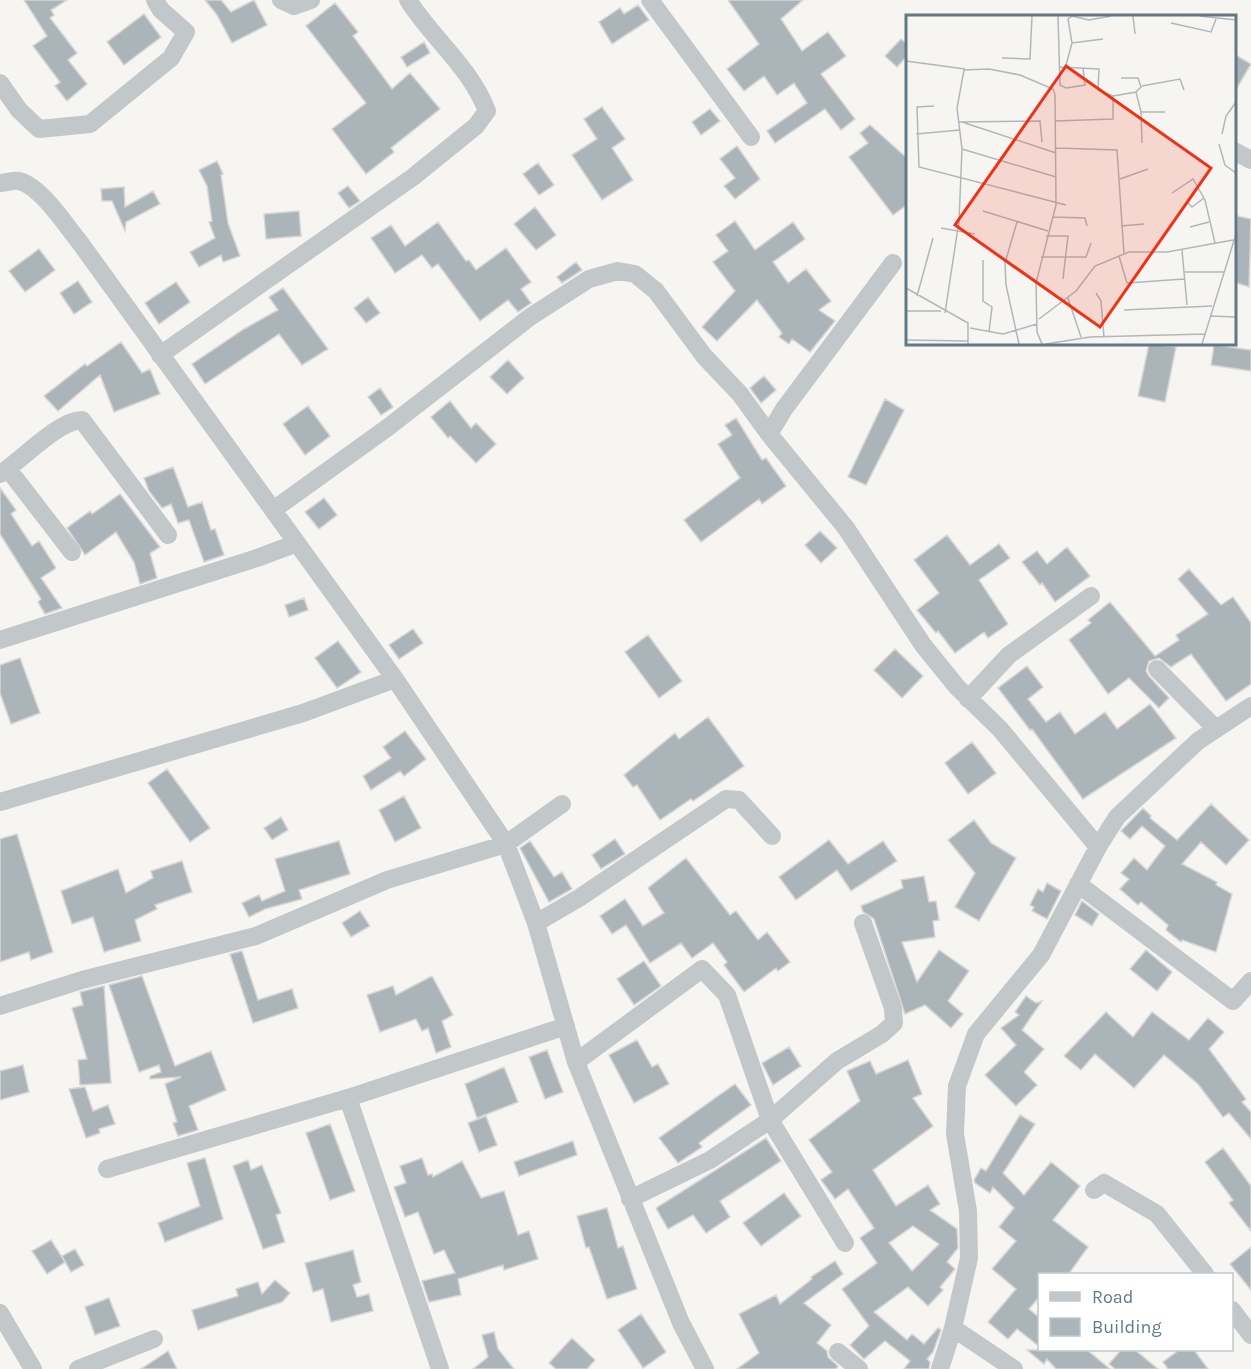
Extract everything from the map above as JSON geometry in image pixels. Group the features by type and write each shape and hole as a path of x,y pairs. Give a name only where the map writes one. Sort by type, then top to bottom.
{"street":[{"path":"0,83 19,110 39,129 90,124 171,58 186,33 161,10 155,0"},
{"path":"281,0 294,6 311,0"},
{"path":"160,355 413,177 476,126 483,117 487,111 482,97 408,0"},
{"path":"650,0 751,137"},
{"path":"1236,152 1251,160"},
{"path":"0,183 18,181 27,185 53,208 395,679 506,844 536,923 576,1062 681,1323 705,1369"},
{"path":"769,434 784,409 893,264"},
{"path":"273,510 387,428 530,317 589,279 618,271 635,274 656,291 704,356 740,394 769,434 846,528 923,645 969,699 1000,729 1098,847"},
{"path":"72,552 4,472 59,429 74,421 82,420 168,535"},
{"path":"0,640 257,558 297,543"},
{"path":"969,699 1009,655 1091,596"},
{"path":"1157,669 1215,728"},
{"path":"0,802 303,713 395,679"},
{"path":"940,1369 953,1328 969,1258 968,1211 955,1134 957,1086 976,1034 1041,956 1098,847 1117,817 1215,728 1251,706"},
{"path":"536,923 579,898 726,800 739,800 772,836"},
{"path":"0,1006 82,980 256,936 387,880 506,844 562,804"},
{"path":"1078,884 1233,1001 1251,981"},
{"path":"630,1199 710,1160 770,1120 837,1061 882,1034 894,1023 893,1008 863,923"},
{"path":"576,1062 702,969 727,995 770,1120 845,1243"},
{"path":"107,1169 348,1098 566,1026"},
{"path":"348,1098 440,1369"},
{"path":"1094,1190 1104,1183 1156,1215 1203,1273"},
{"path":"1233,1311 1251,1335"},
{"path":"0,1313 33,1369"},
{"path":"953,1328 1014,1369"},
{"path":"78,1369 154,1340"},
{"path":"838,1352 859,1369"}],"building":[{"path":"24,0 67,0 51,10 54,15 50,18 77,53 68,60 87,84 67,101 55,86 60,82 33,46 47,36"},
{"path":"205,0 221,0 231,12 254,0 267,25 232,43 217,15"},
{"path":"728,0 803,0 781,19 802,51 828,32 846,56 821,74 855,119 841,130 825,109 775,143 767,131 807,103 794,83 777,95 764,76 744,91 727,69 759,44"},
{"path":"335,3 358,32 353,36 392,89 410,73 440,109 391,148 394,152 366,174 332,129 366,103 306,26"},
{"path":"638,5 649,20 612,44 599,22 620,8 624,14"},
{"path":"144,14 161,37 124,65 107,42"},
{"path":"901,39 906,43 906,57 897,67 885,56"},
{"path":"424,42 430,53 407,67 401,57"},
{"path":"1236,55 1251,64 1236,90"},
{"path":"602,107 625,139 612,148 633,180 602,200 572,155 597,139 584,119"},
{"path":"710,109 720,121 701,135 692,122"},
{"path":"870,125 906,157 906,205 893,215 849,157 868,143 860,133"},
{"path":"737,146 760,179 735,199 724,186 735,178 720,159"},
{"path":"217,161 223,174 221,175 228,223 240,256 223,262 221,255 199,267 190,252 215,238 209,222 212,221 207,186 199,170"},
{"path":"538,163 554,185 539,195 523,174"},
{"path":"348,186 360,201 349,208 338,193"},
{"path":"124,187 125,207 153,191 160,204 126,222 125,231 112,201 102,201 101,189"},
{"path":"535,207 556,235 536,250 514,224"},
{"path":"299,211 301,236 266,239 264,214"},
{"path":"1237,216 1251,219 1249,287 1236,283"},
{"path":"735,221 755,250 793,222 805,239 773,262 788,283 806,269 831,301 819,310 835,321 810,352 792,339 789,344 779,337 782,333 757,300 717,341 702,327 735,291 713,262 728,251 716,235"},
{"path":"438,222 466,261 469,260 476,270 506,248 531,282 521,289 531,303 518,312 508,300 480,321 438,264 432,268 422,255 395,273 371,238 391,225 405,246"},
{"path":"39,249 55,270 25,292 9,271"},
{"path":"576,262 582,270 562,283 557,277"},
{"path":"78,281 92,302 74,314 60,293"},
{"path":"176,282 190,302 159,324 145,303"},
{"path":"283,288 328,349 302,365 279,334 205,384 192,364 244,329 278,310 269,297"},
{"path":"368,297 380,313 366,323 354,308"},
{"path":"121,342 142,373 150,369 160,394 114,412 100,375 58,411 44,396 85,364 87,366"},
{"path":"1149,345 1176,347 1165,402 1138,396"},
{"path":"1214,345 1251,350 1251,371 1211,365"},
{"path":"508,360 524,378 507,394 490,377"},
{"path":"764,376 776,390 761,403 750,388"},
{"path":"380,388 393,407 381,415 368,397"},
{"path":"885,399 904,410 866,485 848,477"},
{"path":"450,401 471,428 476,423 496,444 476,463 450,436 448,438 431,417"},
{"path":"308,406 330,436 305,455 283,424"},
{"path":"736,418 762,460 766,458 786,486 762,504 759,499 701,542 684,520 740,478 718,444 732,435 725,425"},
{"path":"173,467 188,507 202,502 211,530 215,529 224,555 204,562 189,520 178,523 171,504 162,508 149,491 144,478"},
{"path":"0,488 16,510 11,514 32,546 39,541 56,568 41,578 62,608 45,614 38,602 41,599 0,534"},
{"path":"120,494 160,547 150,553 157,578 140,584 134,562 116,532 85,555 67,528 90,511 92,514"},
{"path":"324,498 337,515 319,529 305,512"},
{"path":"820,531 837,548 821,563 805,545"},
{"path":"947,535 970,565 999,544 1010,558 979,580 1008,624 988,638 984,632 955,653 938,631 936,633 917,610 939,593 914,560"},
{"path":"1067,547 1090,576 1055,602 1042,583 1040,585 1022,562 1037,551 1047,564"},
{"path":"1189,569 1221,605 1233,597 1251,623 1251,684 1226,701 1191,654 1171,667 1159,658 1149,661 1146,671 1169,698 1159,708 1129,678 1108,694 1069,640 1091,623 1088,620 1110,602 1155,656 1179,640 1176,635 1208,614 1178,579"},
{"path":"304,598 308,610 289,617 285,605"},
{"path":"413,629 423,643 399,659 389,645"},
{"path":"648,635 682,681 659,698 625,652"},
{"path":"338,641 361,672 337,688 315,658"},
{"path":"895,649 923,676 902,698 874,670"},
{"path":"20,658 40,713 11,724 0,693 0,665"},
{"path":"1027,666 1043,687 1028,699 1046,722 1060,712 1075,734 1105,712 1117,729 1150,704 1176,738 1083,799 1032,729 1030,730 998,688"},
{"path":"708,717 744,766 693,801 691,799 660,820 637,785 633,787 624,775 675,733 679,739"},
{"path":"405,731 426,759 404,776 400,771 371,790 363,776 391,758 383,747"},
{"path":"972,742 996,773 968,794 945,763"},
{"path":"167,769 210,828 190,842 148,783"},
{"path":"404,796 421,828 395,842 379,810"},
{"path":"1211,804 1249,840 1226,865 1201,842 1182,864 1217,882 1216,885 1232,894 1216,952 1182,940 1181,942 1166,930 1168,925 1141,902 1138,905 1120,889 1129,879 1121,873 1134,858 1147,870 1165,846 1142,826 1130,839 1121,831 1143,808 1151,816 1150,818 1177,840"},
{"path":"281,817 288,830 272,840 264,828"},
{"path":"974,820 991,843 1016,858 979,921 955,907 975,873 948,840"},
{"path":"17,834 53,952 31,960 29,952 0,962 0,839"},
{"path":"615,839 625,854 601,869 592,855"},
{"path":"829,840 848,864 883,841 897,861 851,891 837,870 796,900 779,877"},
{"path":"339,841 350,874 299,890 302,899 265,909 249,917 242,903 259,895 262,901 285,891 275,859"},
{"path":"530,841 554,877 562,872 572,889 549,902 520,848"},
{"path":"686,858 730,915 736,911 758,940 767,932 790,962 778,971 776,968 744,992 724,965 727,962 713,943 692,958 681,943 650,963 626,925 612,934 600,916 625,899 643,926 664,913 648,888"},
{"path":"182,861 192,892 155,905 157,909 135,920 141,941 104,952 93,917 72,924 61,891 118,869 126,893 153,878 151,871"},
{"path":"924,876 929,902 936,901 939,920 933,921 935,937 902,942 917,982 939,950 969,971 948,1001 963,1014 951,1028 925,1005 905,1014 874,919 863,912 861,906 903,888 901,880"},
{"path":"1047,883 1061,891 1047,919 1032,911 1034,907 1030,905 1038,889 1043,892"},
{"path":"1082,901 1099,914 1092,926 1075,915"},
{"path":"360,911 370,926 351,937 342,923"},
{"path":"1146,950 1172,972 1157,991 1130,969"},
{"path":"242,951 258,1000 292,989 298,1008 253,1023 230,954"},
{"path":"644,961 661,986 634,1005 617,979"},
{"path":"142,976 175,1066 211,1051 226,1090 189,1106 198,1130 178,1136 173,1123 177,1122 165,1084 181,1077 150,1079 150,1076 161,1072 159,1065 139,1072 109,985"},
{"path":"432,976 453,1015 442,1021 451,1047 436,1053 428,1028 422,1031 416,1019 380,1032 367,995 393,986 396,995"},
{"path":"104,986 111,1083 80,1085 78,1060 87,1059 72,1008 83,1005 80,992"},
{"path":"1026,996 1036,1003 1042,1001 1022,1030 1044,1049 1024,1072 1037,1085 1016,1106 985,1075 1016,1045 1001,1028 1019,1015 1015,1012"},
{"path":"1106,1012 1133,1037 1152,1012 1189,1040 1208,1018 1224,1032 1209,1049 1246,1099 1242,1102 1251,1112 1251,1139 1229,1113 1223,1117 1198,1084 1164,1055 1134,1088 1095,1054 1081,1070 1064,1056"},
{"path":"637,1040 652,1067 658,1064 669,1084 634,1103 609,1055"},
{"path":"789,1047 801,1066 773,1085 762,1063"},
{"path":"547,1050 563,1092 545,1099 529,1057"},
{"path":"908,1060 922,1094 913,1098 933,1126 873,1170 896,1206 928,1185 940,1204 930,1210 957,1229 958,1248 947,1262 955,1269 940,1287 943,1290 928,1306 908,1287 874,1312 907,1340 912,1334 924,1344 938,1328 941,1330 933,1352 927,1359 930,1362 929,1369 904,1369 910,1361 885,1341 864,1359 850,1345 869,1326 842,1289 877,1263 860,1238 874,1228 848,1189 835,1199 821,1180 832,1172 809,1140 860,1101 847,1071 870,1061 876,1074","holes":["913,1226 939,1244 912,1271 889,1243"]},
{"path":"23,1065 29,1092 0,1100 0,1071"},
{"path":"504,1067 518,1102 477,1118 465,1084"},
{"path":"735,1084 751,1105 699,1143 702,1147 678,1163 659,1138"},
{"path":"85,1087 93,1111 108,1105 115,1124 99,1129 100,1133 86,1138 69,1089"},
{"path":"1020,1115 1035,1124 1003,1173 1024,1195 1051,1162 1080,1186 1053,1220 1088,1247 1069,1273 1038,1273 1038,1298 1029,1309 1038,1316 1038,1345 1017,1329 1008,1339 988,1322 1016,1289 992,1269 1016,1241 999,1227 1014,1208 993,1187 990,1193 975,1183 974,1180 981,1168 986,1171"},
{"path":"486,1116 497,1145 479,1152 468,1123"},
{"path":"330,1124 355,1191 330,1200 306,1133"},
{"path":"766,1138 781,1161 720,1201 730,1217 706,1233 693,1215 668,1229 656,1208"},
{"path":"573,1141 577,1155 519,1176 514,1162"},
{"path":"1223,1148 1251,1186 1251,1231 1229,1203 1233,1200 1205,1162"},
{"path":"205,1158 223,1219 165,1242 158,1223 200,1206 187,1163"},
{"path":"422,1158 428,1175 432,1174 433,1177 462,1161 481,1198 504,1191 518,1235 529,1231 538,1259 504,1270 503,1265 458,1279 461,1295 429,1302 422,1281 455,1273 444,1250 434,1254 418,1212 405,1217 394,1187 406,1183 400,1166"},
{"path":"248,1160 251,1170 262,1165 281,1213 276,1215 285,1242 263,1249 233,1166"},
{"path":"784,1193 801,1216 761,1246 743,1223"},
{"path":"607,1208 618,1248 623,1246 637,1289 607,1299 589,1247 586,1248 577,1216"},
{"path":"51,1240 65,1262 47,1274 32,1251"},
{"path":"1251,1247 1251,1290 1230,1264"},
{"path":"75,1249 84,1265 71,1272 62,1256"},
{"path":"353,1250 361,1282 353,1285 357,1297 369,1294 373,1311 331,1322 323,1289 313,1292 305,1263"},
{"path":"835,1261 843,1274 804,1303 831,1325 817,1343 827,1351 828,1357 838,1366 836,1369 737,1369 759,1353 739,1314 776,1295 780,1304 812,1279 811,1277"},
{"path":"275,1280 290,1293 282,1302 198,1330 192,1310 238,1296 236,1289 258,1282 262,1294"},
{"path":"109,1298 120,1326 95,1335 85,1307"},
{"path":"641,1314 666,1352 643,1368 618,1330"},
{"path":"494,1332 498,1349 514,1369 473,1369 488,1357 482,1335"},
{"path":"572,1338 595,1360 587,1369 556,1369 549,1363"},
{"path":"1027,1350 1088,1351 1110,1369 1056,1369 1047,1359 1044,1364"},
{"path":"168,1351 177,1369 141,1369"},
{"path":"1120,1351 1136,1351 1158,1369 1115,1369 1109,1364"},
{"path":"1178,1351 1195,1351 1208,1369 1168,1369 1163,1362"}]}
